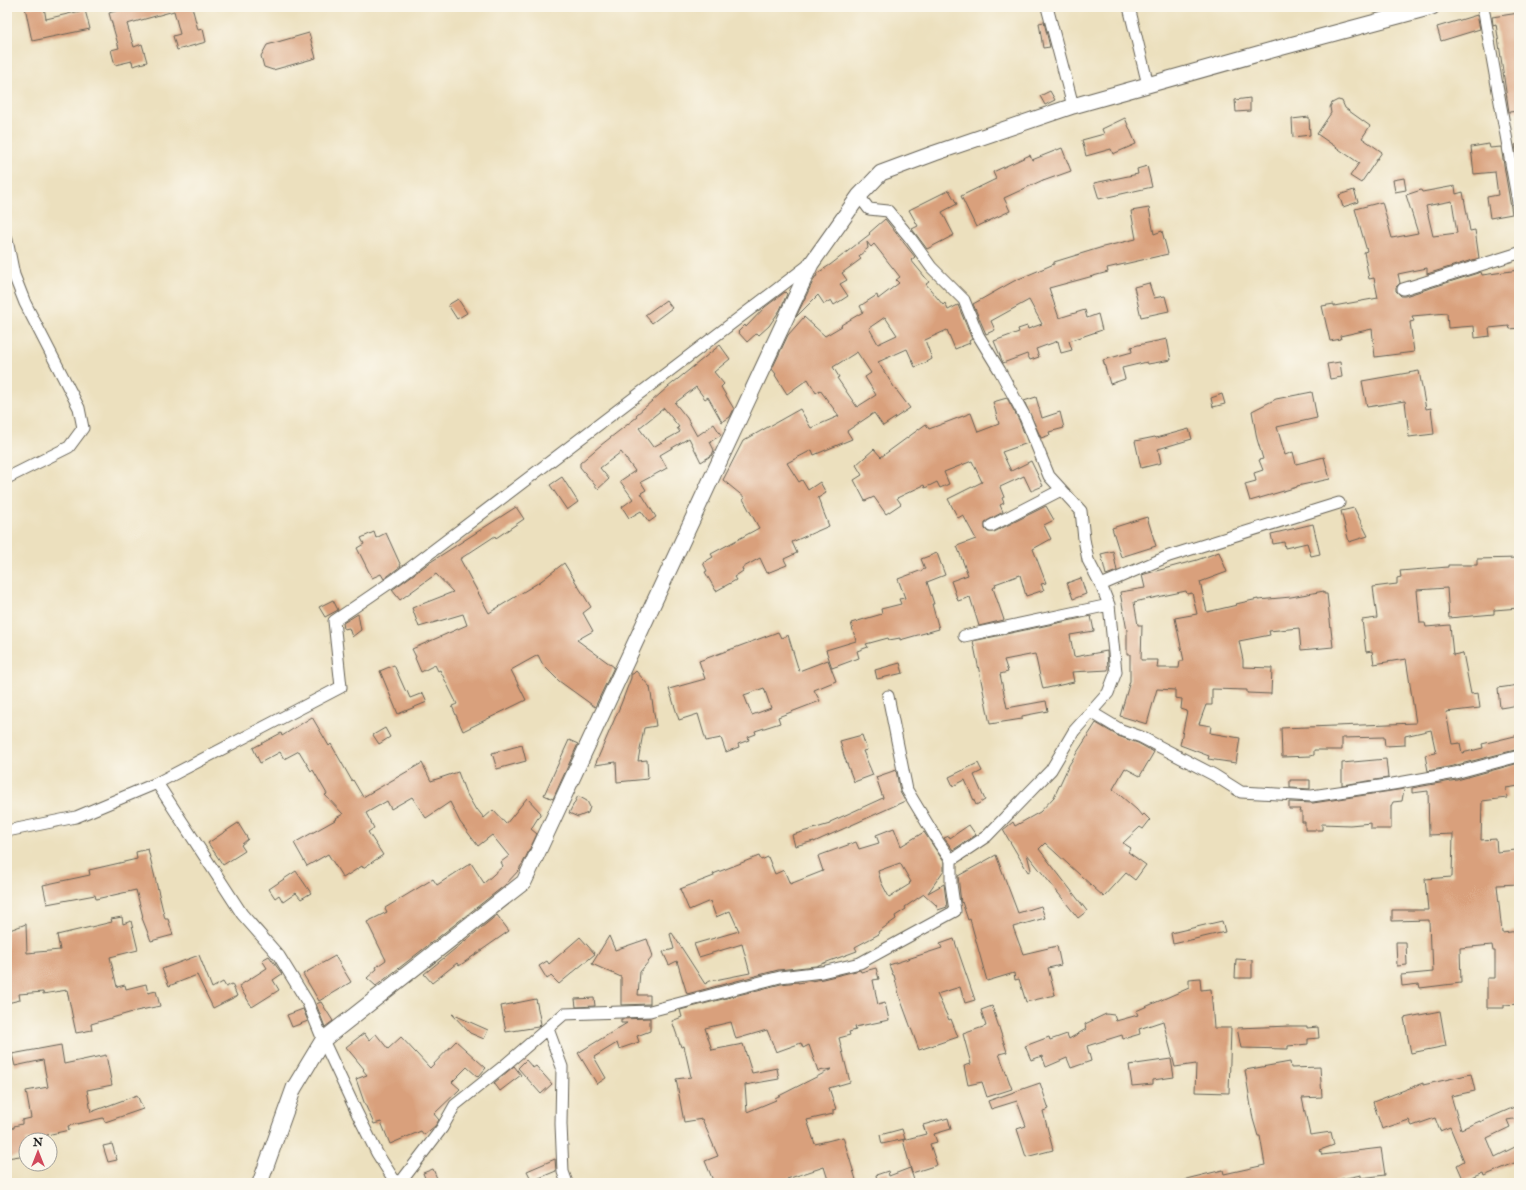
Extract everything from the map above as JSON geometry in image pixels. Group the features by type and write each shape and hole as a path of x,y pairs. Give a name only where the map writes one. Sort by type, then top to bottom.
{"street":[{"path":"1047,7 1073,106"},
{"path":"1129,7 1148,85"},
{"path":"260,1183 294,1088 323,1040 524,882 811,264 859,196 881,173 935,152 1073,106 1432,7"},
{"path":"1483,7 1516,164 1519,208"},
{"path":"859,196 868,209 888,212 931,267 964,300 978,335 1000,370 1025,417 1049,476 1081,511 1088,560 1101,585 1109,605 1116,672 1108,693 1074,732 1051,770 987,836 951,860"},
{"path":"7,240 14,275 25,304 79,408 83,428 69,447 7,478"},
{"path":"1403,289 1519,253"},
{"path":"7,831 76,817 157,783 341,687 334,621 397,578 811,264"},
{"path":"991,526 1061,490"},
{"path":"1101,585 1169,556 1339,503"},
{"path":"964,636 1109,605"},
{"path":"400,1183 442,1128 455,1105 548,1029 564,1014 650,1011 780,977 822,972 860,963 954,911 951,884 951,860 907,790 888,696"},
{"path":"1091,712 1121,730 1141,737 1214,775 1241,792 1312,796 1455,773 1519,756"},
{"path":"157,783 242,914 279,956 308,1003 323,1040 377,1153 396,1183"},
{"path":"548,1029 562,1067 561,1124 563,1172 567,1183"}],"building":[{"path":"25,7 44,7 46,19 85,10 90,29 32,41"},
{"path":"114,7 192,7 198,30 203,29 206,42 177,50 173,36 180,34 174,11 127,24 134,47 142,44 147,62 133,66 132,61 115,65 111,50 119,48 109,13 116,11"},
{"path":"1519,13 1519,111 1509,112 1496,24 1493,25 1492,17"},
{"path":"1477,15 1480,29 1441,41 1437,27"},
{"path":"1044,22 1050,47 1043,48 1039,23"},
{"path":"309,33 316,58 273,70 264,67 261,56 267,45"},
{"path":"1050,91 1055,100 1045,105 1040,96"},
{"path":"1250,98 1250,111 1236,112 1235,100"},
{"path":"1338,100 1342,101 1345,108 1370,126 1362,138 1382,152 1361,183 1350,176 1359,163 1317,134 1331,113 1330,107 1332,103"},
{"path":"1309,117 1310,135 1293,137 1292,119"},
{"path":"1125,118 1136,144 1113,154 1111,149 1086,156 1082,140 1104,134 1102,129"},
{"path":"1489,144 1490,148 1501,147 1512,214 1490,218 1487,197 1498,195 1495,172 1474,174 1471,147"},
{"path":"1519,144 1519,168 1515,145"},
{"path":"1062,148 1071,171 1043,180 1004,198 1010,211 976,227 961,196 996,179 993,172 1030,155 1032,160"},
{"path":"1147,166 1152,187 1099,199 1094,183 1138,174 1137,169"},
{"path":"1404,178 1406,190 1395,192 1393,180"},
{"path":"1455,186 1456,194 1463,192 1470,231 1475,230 1479,258 1427,274 1427,268 1398,274 1400,283 1396,287 1396,291 1401,296 1405,296 1481,272 1482,275 1519,270 1519,328 1510,329 1509,326 1489,328 1490,336 1475,338 1474,326 1448,328 1447,313 1412,316 1414,321 1410,322 1414,352 1375,357 1372,329 1340,336 1341,339 1330,341 1322,306 1334,304 1334,306 1378,298 1374,278 1369,279 1364,252 1367,251 1355,209 1382,202 1392,238 1418,233 1406,195 1421,190 1422,192","holes":["1452,201 1457,233 1433,236 1426,206"]},
{"path":"949,190 957,204 942,212 954,235 927,249 912,229 918,226 909,210"},
{"path":"1354,190 1358,202 1343,207 1339,195"},
{"path":"1149,208 1154,234 1162,231 1168,254 1107,268 1108,272 1049,288 1059,318 1085,310 1087,318 1098,314 1102,330 1069,341 1072,350 1061,353 1058,341 1036,349 1039,357 1030,360 1027,354 1003,363 994,341 1019,332 1018,329 1027,326 1028,329 1042,324 1029,300 991,321 995,330 986,334 973,304 1014,281 1054,264 1054,262 1103,247 1136,239 1131,211"},
{"path":"885,219 915,257 911,260 929,282 926,284 943,305 945,303 948,310 958,305 972,339 969,341 970,343 955,349 947,330 925,340 932,359 925,363 915,367 907,349 878,362 910,408 883,426 874,413 847,431 852,439 814,455 812,450 787,463 799,482 802,480 808,490 820,482 826,493 818,498 829,526 792,542 797,553 784,559 787,565 767,573 760,558 742,568 743,571 734,577 736,580 716,591 705,572 707,571 703,563 713,557 711,554 759,528 743,499 745,498 723,480 743,441 800,409 811,428 839,416 820,390 816,393 808,379 787,394 775,375 776,374 772,369 788,335 804,317 825,336 863,312 860,306 877,295 878,299 899,283 896,280 900,277 874,244 871,247 867,242 868,248 859,256 861,259 842,273 847,280 840,284 848,296 834,305 831,300 824,304 818,295 796,317 815,277 817,276 816,274 830,265 870,234 869,233","holes":["885,317 897,335 878,344 869,328","857,352 871,373 865,377 876,395 857,407 837,378 839,377 833,367"]},
{"path":"1149,283 1154,298 1165,296 1169,311 1141,317 1134,287"},
{"path":"785,292 787,294 780,310 769,326 759,335 757,333 747,342 738,332 745,325 746,327 765,307"},
{"path":"458,299 467,313 457,319 448,305"},
{"path":"666,300 672,308 652,323 645,315"},
{"path":"1167,339 1171,360 1148,364 1147,362 1122,368 1125,379 1110,384 1103,360 1132,352 1131,347"},
{"path":"720,345 730,359 714,372 724,384 721,387 734,409 730,417 722,422 708,397 705,399 696,387 675,403 687,418 697,436 714,424 721,435 710,442 714,450 712,455 701,462 689,438 660,455 667,468 641,482 646,490 641,493 656,517 649,522 641,511 629,518 622,507 633,499 620,481 635,471 621,452 600,468 609,479 598,489 580,467 580,463 637,417 636,415","holes":["664,408 679,427 677,428 680,432 653,447 639,428"]},
{"path":"1340,362 1342,377 1330,379 1327,364"},
{"path":"1419,371 1426,409 1431,408 1434,434 1409,437 1405,401 1367,407 1362,381"},
{"path":"1312,392 1317,418 1277,427 1285,455 1293,452 1296,464 1324,457 1330,479 1297,486 1250,501 1245,484 1256,481 1254,473 1263,470 1259,460 1263,459 1257,439 1252,411 1276,399"},
{"path":"1222,394 1225,404 1213,407 1211,398"},
{"path":"1036,397 1042,418 1060,412 1064,428 1049,432 1050,435 1041,438 1024,401"},
{"path":"1007,398 1019,420 1028,443 1002,452 1011,471 1031,461 1043,486 1031,491 1024,476 1000,487 1004,497 1002,498 1004,503 1000,505 1003,512 985,522 985,529 988,532 994,532 1046,506 1054,520 1044,525 1051,539 1033,549 1046,583 1041,584 1044,590 1026,596 1020,575 995,584 996,586 993,588 1004,620 979,626 970,597 958,601 951,581 968,575 957,546 976,539 963,515 958,518 948,499 982,482 972,461 944,472 949,484 940,488 937,482 925,488 924,485 897,498 901,504 886,514 874,497 865,501 854,480 862,475 856,465 874,449 881,457 926,424 929,429 971,413 978,432 999,424 993,402"},
{"path":"1189,429 1192,439 1158,449 1161,463 1141,468 1135,441 1156,438"},
{"path":"562,477 578,502 567,510 550,485"},
{"path":"516,507 524,519 496,538 495,536 460,559 489,613 541,581 564,563 591,607 583,613 593,631 577,640 614,667 595,707 559,681 543,665 538,655 511,670 526,700 463,731 452,706 457,704 440,670 438,671 435,665 421,672 412,649 467,625 463,614 419,627 412,608 453,592 436,574 400,600 392,590 429,563"},
{"path":"1354,508 1368,536 1349,542 1341,511"},
{"path":"1147,517 1156,546 1121,557 1112,528"},
{"path":"1313,524 1320,554 1311,556 1307,543 1285,548 1284,542 1273,544 1271,534"},
{"path":"374,532 376,538 386,533 401,566 384,579 381,574 372,578 357,548 364,544 361,538"},
{"path":"1113,551 1117,571 1106,575 1101,554"},
{"path":"1219,552 1227,572 1200,582 1207,612 1258,599 1291,597 1324,591 1324,594 1327,594 1333,647 1301,650 1299,628 1269,631 1270,635 1239,641 1243,667 1272,668 1271,694 1247,693 1247,690 1212,689 1212,705 1206,705 1199,724 1211,726 1210,733 1240,738 1236,763 1208,759 1209,756 1180,745 1187,711 1181,709 1182,699 1175,698 1175,690 1157,689 1147,724 1120,716 1130,681 1130,654 1127,654 1127,631 1120,592 1145,588 1142,575 1197,560","holes":["1186,591 1187,594 1192,593 1197,614 1175,618 1184,661 1180,661 1179,668 1157,668 1158,660 1141,660 1142,625 1138,625 1134,602"]},
{"path":"937,553 945,575 927,582 934,604 932,604 939,629 900,640 900,638 889,640 888,638 866,644 868,647 857,651 859,658 832,668 826,650 856,641 851,623 882,614 881,609 901,604 899,599 905,598 898,579 925,569 921,559"},
{"path":"1519,558 1519,608 1494,610 1494,614 1449,618 1447,588 1417,590 1420,623 1425,623 1426,627 1450,625 1453,655 1463,653 1471,694 1478,693 1480,708 1446,712 1452,744 1460,743 1462,753 1483,748 1482,744 1519,735 1519,749 1428,771 1425,755 1436,753 1431,730 1405,736 1405,745 1385,746 1384,737 1342,738 1342,750 1314,750 1314,755 1311,756 1282,757 1281,728 1416,723 1406,659 1374,664 1372,651 1366,652 1362,620 1377,618 1373,587 1397,584 1397,578 1401,577 1400,571 1448,567 1448,565 1477,565 1477,559"},
{"path":"1081,578 1086,594 1073,599 1067,583"},
{"path":"333,600 338,610 325,617 319,607"},
{"path":"358,614 361,630 352,637 349,628 344,629 343,623"},
{"path":"1091,616 1094,631 1070,635 1074,657 1107,651 1108,670 1072,672 1074,682 1043,689 1035,654 1004,660 1008,672 1000,674 1007,708 1046,701 1048,711 1022,716 1022,719 990,724 973,641"},
{"path":"778,632 781,638 788,635 799,671 828,660 836,681 814,690 820,701 778,717 780,723 755,731 756,734 748,737 749,740 738,744 739,747 726,752 721,738 706,741 698,714 679,720 669,689 705,679 699,661","holes":["764,688 771,708 752,715 744,695"]},
{"path":"900,663 903,673 877,679 875,670"},
{"path":"394,665 410,698 423,693 427,702 398,714 380,671"},
{"path":"636,671 650,687 656,726 644,728 638,761 647,760 648,779 617,782 616,762 595,765 621,704 631,678 631,674"},
{"path":"1519,685 1519,705 1500,708 1498,688"},
{"path":"312,717 329,746 331,744 363,797 422,763 431,781 458,772 465,791 476,810 477,809 484,818 493,810 506,824 527,798 541,813 531,829 537,834 520,869 504,886 376,986 367,978 377,969 376,967 386,960 367,922 387,912 385,908 433,879 437,885 471,863 484,883 503,866 501,862 509,856 492,835 478,846 460,822 450,802 426,818 412,797 391,809 387,801 366,813 374,828 368,832 383,855 363,868 362,866 343,878 328,854 307,866 294,843 337,819 336,818 343,814 325,795 327,794 313,770 311,771 299,751 284,759 280,752 260,763 253,748 281,733 282,736"},
{"path":"1096,723 1118,736 1138,743 1154,752 1140,776 1125,768 1113,789 1142,816 1144,814 1150,820 1143,829 1140,827 1123,843 1131,848 1128,852 1146,865 1135,880 1126,873 1104,897 1045,843 1039,849 1087,911 1078,918 1027,854 1031,870 1028,872 1003,830 1013,822 1015,826 1040,812 1054,797 1069,765"},
{"path":"385,728 390,737 379,744 373,735"},
{"path":"862,735 867,750 863,751 873,775 854,782 840,741"},
{"path":"569,740 578,744 553,799 544,795"},
{"path":"522,745 526,761 497,769 492,753"},
{"path":"1386,759 1388,778 1342,785 1342,763"},
{"path":"978,763 982,771 974,775 985,800 976,805 965,780 953,786 949,777"},
{"path":"1519,763 1519,786 1506,788 1507,798 1482,801 1481,840 1496,839 1497,852 1516,850 1519,884 1497,885 1502,933 1519,931 1519,1004 1504,1005 1504,1008 1487,1008 1487,978 1495,978 1495,951 1493,951 1492,945 1460,948 1461,983 1420,988 1419,984 1402,986 1401,975 1433,972 1432,949 1430,949 1429,920 1392,921 1392,910 1428,910 1425,879 1452,877 1453,834 1429,835 1428,791 1412,793 1412,788 1457,780"},
{"path":"896,770 900,792 905,801 814,842 795,846 792,835 830,824 830,822 883,798 876,777"},
{"path":"1290,780 1310,780 1310,789 1290,788"},
{"path":"1404,789 1402,801 1393,802 1391,806 1391,829 1371,829 1371,823 1350,825 1322,824 1322,830 1305,830 1305,822 1302,822 1302,812 1299,812 1300,809 1289,809 1289,802 1313,803"},
{"path":"578,796 587,801 590,807 588,813 578,817 569,813"},
{"path":"238,823 248,839 241,845 245,851 223,865 208,843"},
{"path":"969,825 976,835 953,850 944,838 949,836 950,838"},
{"path":"894,828 901,846 924,832 944,862 944,870 928,893 944,884 947,907 938,910 936,905 924,894 905,907 906,909 895,916 896,919 878,932 879,934 855,947 857,951 816,966 778,970 687,994 677,961 669,965 663,952 674,949 670,934 672,933 705,984 710,981 750,973 742,944 699,957 694,944 739,931 730,911 716,917 710,901 689,910 680,889 759,856 761,860 768,857 775,874 784,870 790,884 823,871 818,856 856,842 859,849 879,843 876,835","holes":["900,863 911,882 889,897 881,882 878,871"]},
{"path":"148,849 165,919 168,919 173,935 151,941 142,918 136,890 96,899 95,895 47,904 43,885 90,875 89,870 137,859 136,852"},
{"path":"996,855 1018,913 1041,906 1045,918 1013,927 1023,954 1057,946 1061,965 1048,968 1055,995 1026,1002 1019,979 1015,980 1014,973 987,981 970,919 968,920 962,902 961,903 958,876"},
{"path":"296,871 311,893 301,899 296,893 283,902 279,895 275,898 269,889"},
{"path":"497,915 509,931 459,966 457,963 432,983 424,974"},
{"path":"122,917 123,924 131,921 138,950 110,957 117,987 125,985 126,989 146,984 148,993 156,991 160,1006 136,1011 91,1024 92,1030 76,1033 67,990 43,994 43,992 19,994 20,1000 7,1003 7,931 26,924 27,953 60,950 57,935 112,922 111,919"},
{"path":"1222,921 1225,932 1173,944 1171,933"},
{"path":"609,936 615,950 647,939 653,956 640,972 638,995 650,995 650,1004 621,1005 621,977 592,964"},
{"path":"580,937 595,954 559,984 551,976 547,979 539,966 547,961 549,964"},
{"path":"954,939 975,1000 965,1003 960,987 937,994 949,1020 951,1019 958,1037 919,1050 900,998 894,975 889,965 942,948 940,944"},
{"path":"1396,942 1406,942 1407,965 1397,966"},
{"path":"199,955 212,988 223,982 226,987 232,984 237,996 213,1008 197,975 169,986 162,969"},
{"path":"269,956 282,974 273,980 279,990 252,1007 239,986 267,968 262,960"},
{"path":"335,956 351,982 319,1001 303,974"},
{"path":"1236,959 1252,960 1252,978 1235,978"},
{"path":"876,968 879,979 873,980 878,1005 885,1003 889,1020 855,1027 856,1030 849,1032 850,1035 839,1038 850,1082 829,1088 836,1109 833,1110 833,1114 807,1120 815,1144 843,1137 857,1183 829,1183 824,1167 787,1179 788,1183 714,1183 705,1161 718,1156 702,1119 684,1122 676,1079 691,1077 684,1046 681,1047 672,1021 682,1017 680,1010 781,984 823,979 860,970 861,972","holes":["731,1022 736,1039 767,1030 776,1052 801,1043 803,1048 809,1045 818,1071 832,1069 775,1098 776,1100 747,1112 745,1085 779,1079 777,1068 752,1073 743,1044 712,1050 705,1028"]},
{"path":"1200,978 1201,990 1211,989 1214,1028 1231,1028 1229,1093 1195,1092 1196,1064 1175,1067 1163,1021 1139,1029 1140,1034 1123,1039 1122,1035 1087,1046 1091,1061 1071,1068 1067,1058 1046,1067 1042,1056 1031,1060 1025,1046 1049,1037 1050,1040 1067,1034 1069,1039 1086,1029 1085,1024 1106,1014 1114,1015 1116,1021 1138,1015 1136,1011 1189,988 1189,979"},
{"path":"594,998 595,1006 576,1007 575,999"},
{"path":"536,999 541,1024 538,1027 506,1032 501,1006"},
{"path":"321,1002 333,1021 325,1027 316,1004"},
{"path":"992,1006 1007,1052 999,1054 1012,1089 987,1097 982,1082 968,1085 964,1066 971,1064 963,1034 986,1026 981,1010"},
{"path":"303,1009 308,1021 292,1027 287,1015"},
{"path":"1440,1011 1446,1046 1411,1053 1404,1018"},
{"path":"452,1014 488,1030 484,1039 470,1033"},
{"path":"650,1018 650,1031 637,1036 639,1042 619,1049 617,1043 594,1057 606,1078 597,1084 578,1053 627,1023 621,1023 621,1019"},
{"path":"1307,1026 1307,1028 1318,1027 1319,1038 1308,1039 1308,1044 1288,1046 1288,1049 1241,1048 1237,1028"},
{"path":"364,1033 369,1040 376,1034 388,1049 401,1037 430,1068 456,1041 486,1068 478,1077 467,1067 452,1082 460,1089 434,1114 439,1120 435,1126 424,1135 421,1131 390,1144 381,1122 374,1124 356,1079 367,1075 346,1047"},
{"path":"61,1045 64,1064 106,1055 112,1085 87,1090 91,1112 137,1095 143,1109 105,1122 103,1118 68,1126 69,1130 58,1132 18,1132 18,1156 7,1158 7,1129 14,1128 14,1126 22,1124 22,1120 31,1118 26,1091 48,1087 43,1060 15,1066 12,1054"},
{"path":"1171,1059 1174,1077 1153,1080 1153,1084 1132,1086 1129,1065"},
{"path":"526,1060 533,1068 536,1066 552,1084 541,1094 518,1068"},
{"path":"1290,1062 1291,1068 1320,1067 1322,1097 1302,1098 1310,1135 1331,1132 1334,1145 1320,1150 1322,1155 1381,1148 1385,1175 1361,1178 1361,1175 1332,1181 1332,1183 1268,1183 1268,1181 1257,1183 1187,1183 1186,1179 1223,1170 1224,1174 1265,1165 1260,1136 1258,1136 1253,1119 1245,1070"},
{"path":"514,1066 521,1075 500,1091 494,1083"},
{"path":"1471,1074 1475,1091 1451,1096 1461,1129 1519,1105 1519,1118 1507,1120 1510,1127 1487,1138 1495,1157 1519,1145 1519,1161 1484,1176 1483,1173 1464,1181 1457,1165 1464,1161 1450,1127 1440,1131 1435,1118 1412,1126 1409,1120 1382,1129 1373,1102 1423,1083 1423,1085"},
{"path":"1040,1083 1049,1109 1043,1111 1053,1150 1026,1157 1017,1129 1026,1126 1017,1101 991,1109 988,1101"},
{"path":"948,1118 951,1129 934,1134 937,1142 930,1144 937,1165 912,1173 903,1140 926,1134 923,1125"},
{"path":"902,1129 905,1139 882,1144 880,1135"},
{"path":"112,1144 117,1160 108,1162 103,1146"},
{"path":"555,1159 556,1171 532,1181 527,1171"},
{"path":"910,1168 915,1183 872,1183 877,1180 876,1175 888,1171 889,1176"},
{"path":"433,1169 439,1183 427,1183 423,1173"}]}
